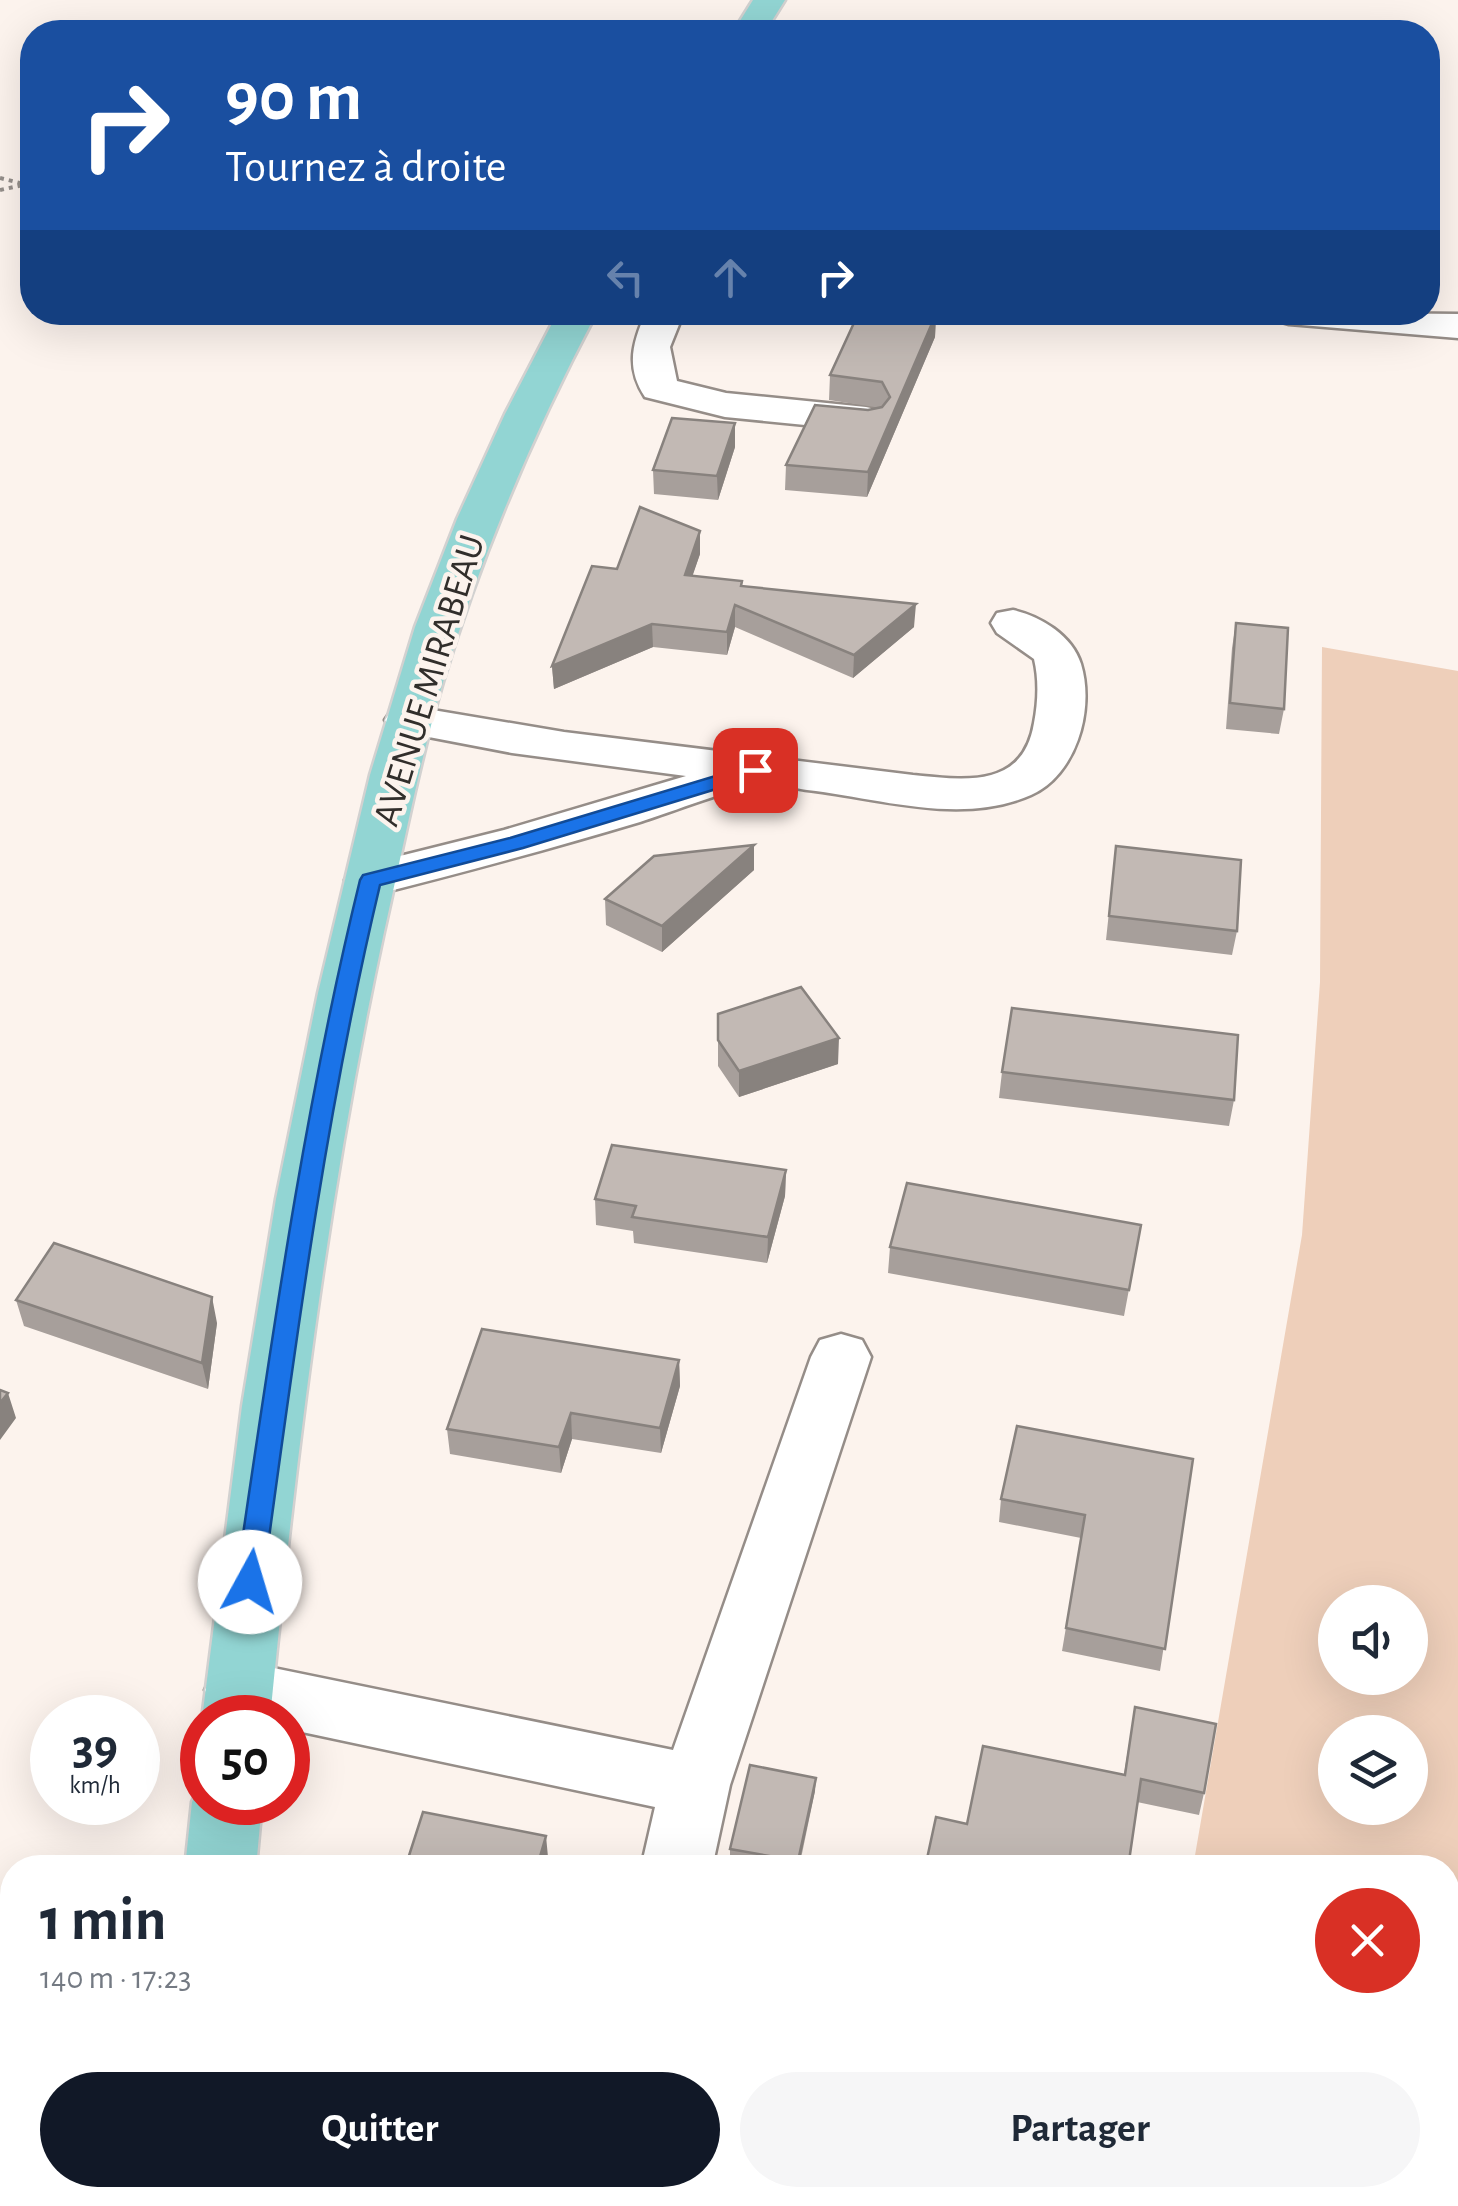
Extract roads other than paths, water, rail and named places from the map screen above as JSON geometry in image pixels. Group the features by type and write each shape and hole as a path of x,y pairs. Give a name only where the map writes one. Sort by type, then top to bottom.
{"main road":[{"name":"AVENUE MIRABEAU","path":"238,1695 257,1509 306,1186 370,880 409,720 437,628 476,522 572,325"},
{"path":"221,1855 225,1825"}],"street":[{"path":"659,325 650,347 659,388 725,405 866,419"},
{"path":"409,720 494,738 755,770 945,792 996,791 1024,778 1050,756 1058,732 1062,669 1055,650 1013,623"},
{"path":"370,880 516,843 755,770"},
{"path":"679,1855 695,1784 842,1357"},
{"path":"310,1717 695,1784"}]}
